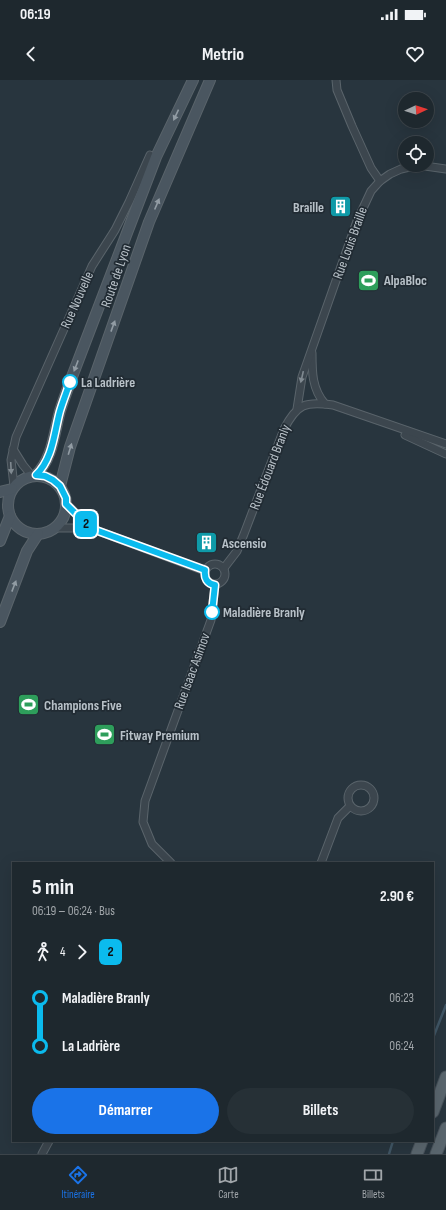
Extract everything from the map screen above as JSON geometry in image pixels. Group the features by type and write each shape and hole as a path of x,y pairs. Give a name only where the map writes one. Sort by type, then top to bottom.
{"main road":[{"name":"Route de Lyon","path":"34,475 42,469 50,452 60,411 70,382 156,157 193,80"},
{"name":"Route de Lyon","path":"60,486 70,447 149,222 210,80"},
{"path":"0,540 8,498 13,488 22,479 34,475 49,478 60,486 66,498 65,513 62,521 56,528 38,534 21,530 14,524 6,510"},
{"path":"0,492 13,488"},
{"path":"0,622 27,551 38,534"},
{"path":"434,1109 446,1077"},
{"path":"436,1154 446,1128"},
{"path":"417,1154 422,1142"}],"street":[{"path":"336,80 336,90 371,168 380,181"},
{"name":"Rue Nouvelle","path":"13,488 11,460 16,437 92,266 115,230 150,155"},
{"name":"Rue Louis Braille","path":"297,409 302,377 312,347 363,205 371,191 380,181 401,169 418,165 446,169"},
{"name":"Rue Louis Braille","path":"312,347 312,374 315,388 319,397 325,404"},
{"name":"Rue Édouard Branly","path":"224,568 237,551 284,429 290,417 297,409 305,405 315,403 343,408 446,444"},
{"name":"Rue Édouard Branly","path":"343,408 446,454"},
{"path":"13,449 23,465 34,475"},
{"path":"66,504 90,528"},
{"path":"56,528 90,528 205,570"},
{"path":"212,564 219,564 224,568 226,574 224,580 215,585 209,583 205,577 205,570 212,564"},
{"name":"Rue Isaac Asimov","path":"170,862 152,844 143,822 145,801 211,620 215,585"},
{"path":"321,862 338,818 350,806"},
{"path":"42,1154 48,1142"}],"waterway":[{"path":"434,1035 446,1005"},
{"path":"389,1154 393,1142"}],"bus line":[{"name":"2","path":"70,382 60,411 50,452 42,469 36,475 45,476 60,486 66,498 66,504 90,528 205,570 205,577 209,583 215,585 212,612"}],"place":[{"name":"Braille","path":"340,207"},
{"name":"AlpaBloc","path":"369,280"},
{"name":"La Ladrière","path":"70,382"},
{"name":"Ascensio","path":"207,543"},
{"name":"Maladière Branly","path":"212,612"},
{"name":"Champions Five","path":"28,705"},
{"name":"Fitway Premium","path":"104,735"}]}
